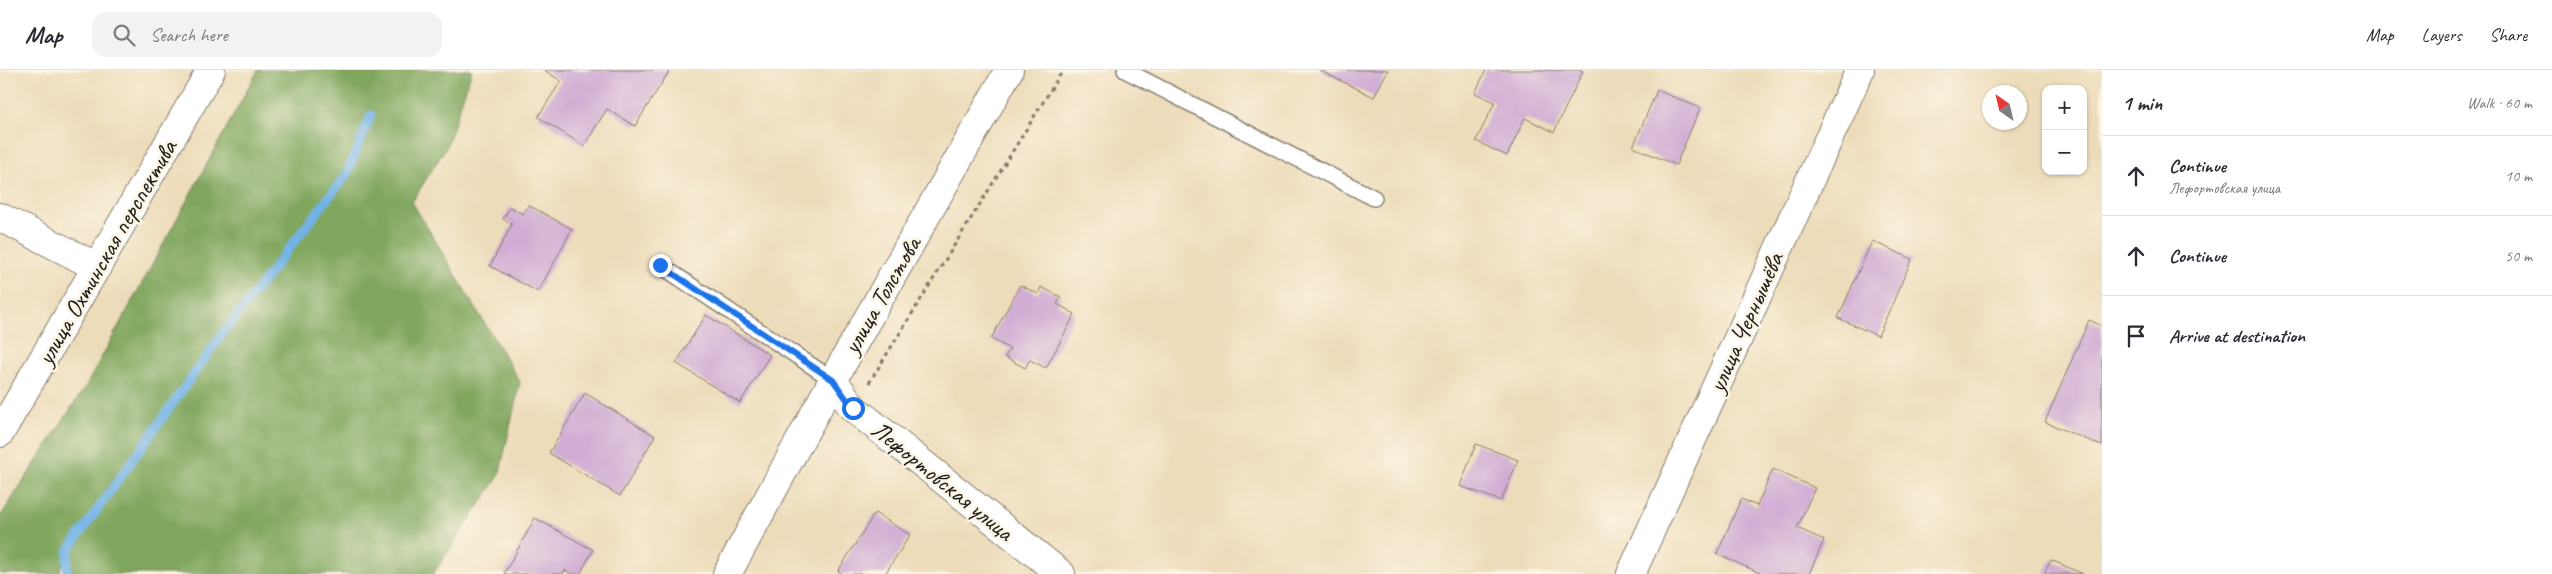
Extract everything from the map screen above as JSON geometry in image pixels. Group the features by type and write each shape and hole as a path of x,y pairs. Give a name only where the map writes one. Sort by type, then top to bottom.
{"street":[{"name":"улица Охтинская перспектива","path":"0,433 211,70"},
{"name":"улица Толстова","path":"727,574 833,380 1009,70"},
{"name":"улица Чернышёва","path":"1631,574 1860,70"},
{"path":"0,217 97,267"},
{"name":"Лефортовская улица","path":"833,380 853,408 1061,574"}],"lane":[{"path":"1125,70 1374,198"},
{"path":"660,265 833,380"}],"path":[{"path":"853,408 1064,70"}],"green space":[{"path":"258,70 472,70 447,146 412,202 520,382 499,476 433,574 73,574 68,552 58,574 0,574 0,517 87,384"}],"building":[{"path":"544,70 670,70 635,126 607,109 584,146 538,117 561,81"},
{"path":"1319,70 1388,70 1374,97"},
{"path":"1486,70 1583,71 1554,132 1525,118 1507,156 1476,141 1495,102 1475,93"},
{"path":"1657,90 1700,108 1676,165 1633,147"},
{"path":"528,205 572,229 538,292 490,266 512,224 503,219 510,207 523,214"},
{"path":"1872,241 1912,259 1878,336 1838,318"},
{"path":"1020,285 1038,294 1041,287 1061,297 1057,304 1075,314 1046,368 1030,360 1025,368 1005,357 1010,349 991,339"},
{"path":"706,315 770,355 740,403 676,363"},
{"path":"2089,320 2102,326 2102,446 2045,422"},
{"path":"585,393 655,436 620,496 549,453"},
{"path":"1476,444 1518,460 1501,501 1460,486"},
{"path":"1773,469 1815,488 1797,528 1824,540 1809,574 1762,574 1717,554 1741,499 1757,506"},
{"path":"875,513 910,535 885,574 843,574 838,571"},
{"path":"535,518 593,550 580,574 571,574 565,570 563,574 504,574"},
{"path":"2051,560 2083,574 2044,574"}],"waterway":[{"path":"67,574 68,551 223,333 347,174 371,115"}],"route":[{"path":"660,265 833,380 853,408"}]}
